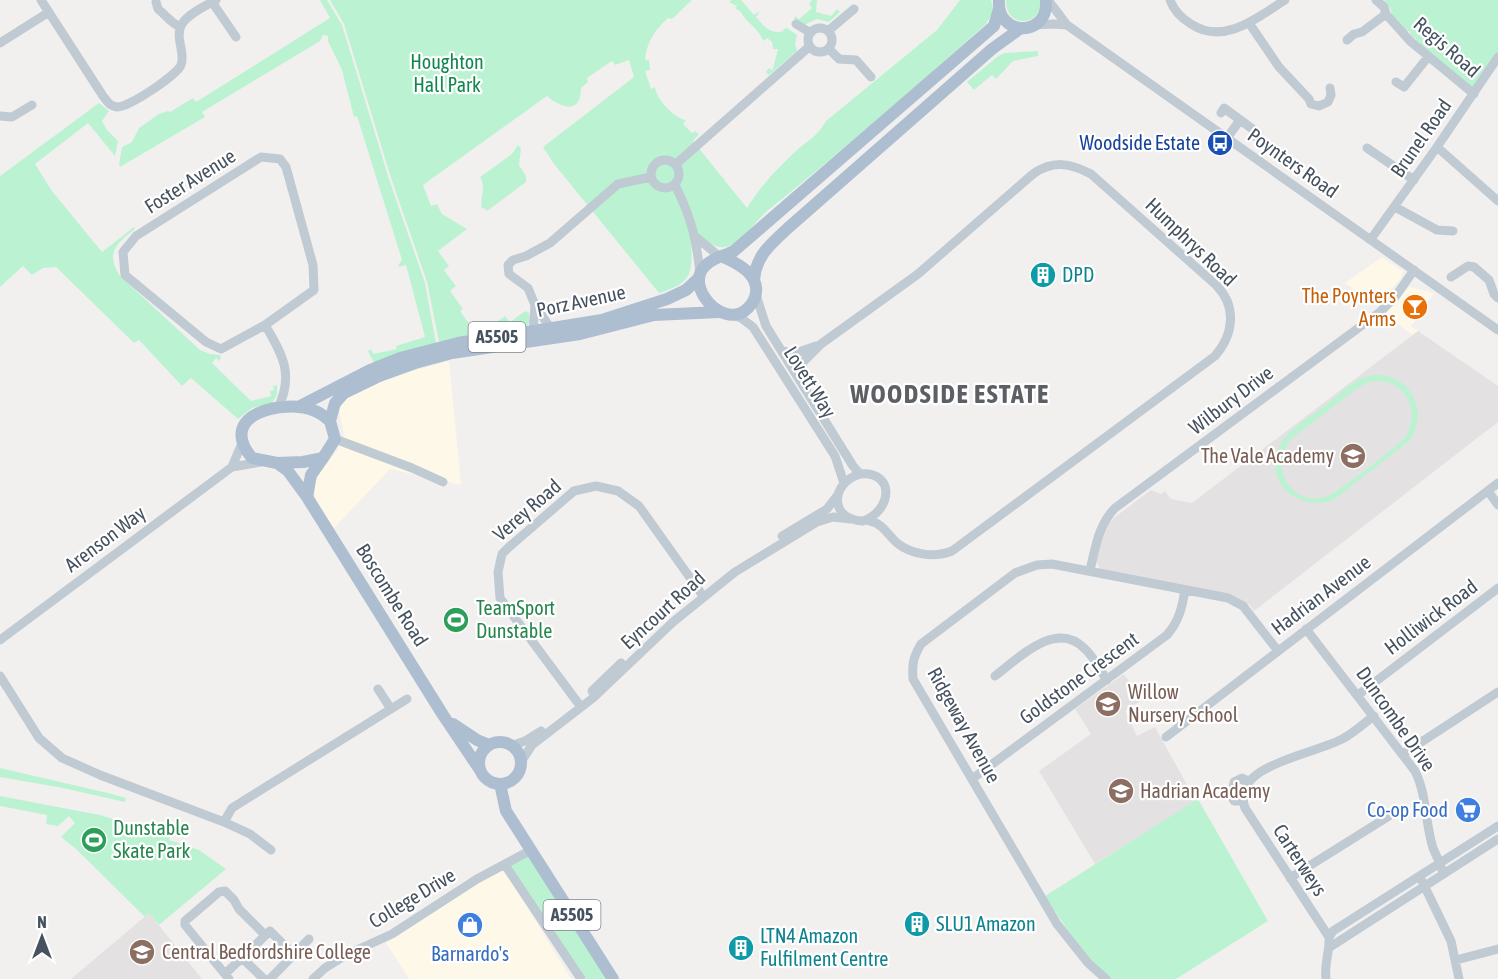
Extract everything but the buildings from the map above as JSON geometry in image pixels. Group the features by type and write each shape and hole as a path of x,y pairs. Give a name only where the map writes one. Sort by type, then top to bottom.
{"main road":[{"path":"756,295 755,266 762,254 788,228 992,49 1021,28 1035,25 1044,16 1047,0"},
{"path":"999,5 1004,20 1021,28"},
{"name":"A5505","path":"699,275 704,266 711,261 734,251 994,26 999,5"},
{"path":"722,257 744,269 754,280"},
{"path":"699,275 699,286 704,296 710,304 724,313"},
{"name":"Porz Avenue","path":"296,408 370,370 400,358 458,343 602,320 636,310 686,290 699,275"},
{"name":"A5505","path":"724,313 745,311 754,302 756,295"},
{"name":"Porz Avenue","path":"330,421 335,403 344,393 379,376 415,363 452,353 580,334 654,315 724,313"},
{"name":"A5505","path":"242,443 242,430 247,419 256,412 278,408 312,409 330,421"},
{"path":"307,497 311,475 335,439 330,421"},
{"path":"242,443 252,458 263,462 303,462 323,458"},
{"name":"Boscombe Road","path":"277,463 288,471 307,497 443,715 480,770"},
{"name":"Boscombe Road","path":"443,715 477,741 489,745"},
{"path":"496,742 511,746 519,756 521,762 513,780 500,784 488,780 480,770 480,756 489,745 496,742"},
{"name":"A5505","path":"500,784 506,811 613,979"}],"street":[{"path":"41,0 103,96 109,104 116,107 128,105 178,70 183,58 179,42 180,27 188,18 214,1 236,37"},
{"name":"Poynters Road","path":"1047,0 1067,25 1498,330"},
{"path":"1170,0 1182,18 1194,27 1221,32 1234,30 1249,23 1285,0"},
{"name":"Regis Road","path":"1376,0 1410,41 1474,94"},
{"path":"156,2 158,9 168,20 180,27"},
{"path":"828,31 854,9"},
{"path":"0,43 49,12"},
{"path":"1347,40 1386,14"},
{"path":"1249,23 1279,67 1311,104 1319,106 1328,102 1331,95 1330,87"},
{"path":"796,24 811,33"},
{"path":"1035,25 1067,25"},
{"path":"821,28 828,31 832,38 829,48 819,52 810,46 808,39 811,33 821,28"},
{"path":"676,164 810,46"},
{"path":"829,48 839,58 856,60 871,77"},
{"path":"1396,82 1404,87 1428,57"},
{"name":"Brunel Road","path":"1371,239 1498,57"},
{"path":"0,116 12,117 32,105"},
{"path":"1221,113 1224,108 1258,133 1256,137"},
{"path":"1227,138 1240,120"},
{"path":"1437,147 1494,198 1498,187"},
{"path":"1367,148 1414,180"},
{"name":"Foster Avenue","path":"261,157 280,159 286,167 313,266 314,290 265,326 221,348 206,342 125,275 123,264 123,252 136,236 261,157"},
{"path":"668,160 676,164 678,168 679,177 675,185 661,188 653,182 651,177 652,168 658,161 668,160"},
{"name":"Humphrys Road","path":"799,378 803,362 821,344 918,274 1033,174 1047,166 1057,164 1074,165 1091,174 1216,285 1228,303 1231,316 1229,335 1215,356 952,551 938,556 911,551 900,545 880,524 867,520"},
{"path":"551,329 535,305 528,288 509,274 508,266 513,260 550,243 618,184 651,177"},
{"path":"675,185 688,210 696,237 699,275"},
{"path":"1395,207 1437,230 1454,231"},
{"path":"696,237 722,257"},
{"path":"1451,277 1468,266 1474,267 1489,280 1498,298"},
{"name":"Wilbury Drive","path":"1090,570 1104,519 1115,508 1380,312 1395,297 1414,270"},
{"name":"Lovett Way","path":"756,295 766,326 860,474"},
{"path":"533,332 535,305"},
{"name":"Lovett Way","path":"724,313 741,318 753,327 835,456 844,483"},
{"path":"265,326 281,351 285,366 286,392 278,408"},
{"name":"Humphrys Road","path":"781,350 793,354 821,344"},
{"path":"286,392 296,408"},
{"path":"335,439 443,482"},
{"path":"232,467 242,443"},
{"name":"Arenson Way","path":"0,640 232,467 263,462"},
{"path":"884,506 867,520 856,521 840,511 837,496 844,483 860,474 871,474 881,480 886,491 884,518 888,533"},
{"name":"Hadrian Avenue","path":"1166,737 1498,483"},
{"name":"Verey Road","path":"580,705 500,598 499,562 502,554 509,547 574,491 596,486 618,491 639,506 701,594"},
{"path":"1488,491 1498,505"},
{"name":"Eyncourt Road","path":"521,762 532,745 580,705 666,621 773,541 827,509 837,496"},
{"name":"Eyncourt Road","path":"701,594 817,522 833,517 850,519"},
{"name":"Ridgeway Avenue","path":"1106,979 1088,963 1057,924 972,779 914,679 912,663 916,653 921,644 1015,573 1037,565 1052,564 1228,598 1243,606 1278,651"},
{"name":"Holliwick Road","path":"1358,695 1498,588"},
{"name":"Goldstone Crescent","path":"972,779 1167,635 1176,625 1185,590"},
{"name":"Duncombe Drive","path":"1306,629 1403,754 1420,781 1433,848 1441,862 1443,874"},
{"path":"995,676 1042,642 1056,637 1071,639 1085,648 1107,680"},
{"path":"0,676 39,738 63,758 224,822 250,834 271,850"},
{"path":"378,689 391,709"},
{"path":"1403,754 1498,692"},
{"path":"224,822 232,808 407,699"},
{"name":"Eyncourt Road","path":"511,746 534,736 580,705"},
{"name":"Carterweys","path":"1329,942 1243,801 1245,785 1257,772 1343,739 1374,716"},
{"path":"1290,878 1389,816"},
{"path":"1326,979 1325,964 1333,932 1498,826"},
{"path":"1329,942 1425,886 1498,839"},
{"name":"College Drive","path":"313,979 339,959 392,934 477,879 531,850"},
{"path":"505,865 580,979"},
{"path":"1419,876 1451,941 1459,979"},
{"path":"265,935 225,891 219,892 185,921 185,925 227,976 270,931 287,948"},
{"path":"270,979 309,939"},
{"path":"1456,960 1498,950"},
{"path":"242,958 264,979"}],"shaded area":[{"path":"1382,257 1403,271 1402,277 1377,306 1345,283"},
{"path":"1410,287 1434,293 1411,326 1418,331 1413,335 1384,314"},
{"name":"The Vale Academy","path":"1418,331 1498,386 1498,422 1254,611 1249,604 1246,606 1101,570 1096,562 1101,539 1109,523 1115,517 1151,490 1161,494 1165,491 1171,499 1192,503"},
{"path":"449,361 461,485 390,469 334,528 316,502 314,484 316,474 337,451 344,435 339,410 348,396 382,379"},
{"name":"Hadrian Academy","path":"1124,674 1142,700 1125,711 1137,736 1155,727 1196,801 1095,864 1039,771 1091,734 1075,709"},
{"path":"502,866 571,979 409,979 385,941"},
{"name":"Central Bedfordshire College","path":"149,913 202,979 71,979"}],"green space":[{"path":"320,0 327,0 342,25 389,179 425,283 436,343 401,352 374,363 368,351 371,349 373,354 397,349 396,346 425,337 406,265 398,267 402,260 357,116 354,117 342,70 328,41 328,36 323,35 320,41 202,112 205,117 120,167 119,164 122,147 132,142 139,128 159,114 170,112 193,98 196,102 330,18"},
{"name":"Houghton Hall Park","path":"330,0 692,0 672,19 668,18 656,32 648,47 645,60 649,60 650,70 645,71 651,89 655,87 666,107 676,116 686,120 683,124 692,133 695,131 699,134 693,141 747,208 770,178 796,151 816,135 826,121 937,30 960,0 991,0 994,11 986,24 877,120 766,212 734,244 721,247 710,243 701,235 691,236 692,258 686,279 671,289 659,293 554,164 543,147 634,77 629,60 615,65 612,61 587,78 588,82 581,88 580,97 574,106 558,104 547,96 423,185 431,206 437,204 442,214 467,229 438,251 449,266 444,270 456,286 450,291 463,309 460,311 473,329 485,321 490,327 505,316 510,322 525,311 529,313 530,322 525,328 480,335 478,331 474,332 475,336 439,342 427,282 391,178 344,24"},
{"path":"741,0 754,15 758,12 756,17 771,31 779,32 787,28 797,35 795,44 797,51 769,75 766,72 769,68 772,70 778,49 773,49 772,42 767,38 764,41 741,12 735,8 737,6 729,2"},
{"path":"812,0 817,0 816,12 831,16 837,9 840,12 829,22 817,19 802,26 794,21 795,16 799,19 812,8 809,4"},
{"path":"1006,0 1041,0 1035,16 1023,21 1011,16"},
{"path":"1384,0 1498,0 1498,53 1475,87 1471,87 1420,47 1420,42 1417,42 1410,32 1404,29 1401,23 1398,23 1398,19 1394,19"},
{"path":"1038,51 1038,56 1013,61 996,79 992,75 974,90 967,82 1004,53"},
{"path":"99,103 109,111 102,121 118,141 115,156 88,123 35,164 52,191 102,252 134,227 135,229 118,244 113,254 113,260 120,276 200,350 220,355 219,361 216,358 212,363 251,401 271,396 270,391 274,390 273,386 277,385 277,395 272,403 252,408 238,419 191,378 182,386 139,340 134,343 56,267 43,268 32,275 23,266 0,287 0,176"},
{"path":"518,145 521,149 519,165 526,176 526,182 487,211 482,209 483,185 480,177 512,154"},
{"path":"1376,375 1390,377 1400,382 1414,398 1418,419 1410,440 1335,499 1311,502 1290,494 1282,486 1277,476 1275,464 1283,440 1296,426 1351,384 1364,377","holes":["1371,381 1382,381 1400,389 1410,405 1412,415 1406,436 1366,470 1332,494 1312,498 1301,496 1292,490 1282,471 1285,448 1292,438 1359,387"]},
{"path":"0,768 112,794 126,798 125,802 0,777"},
{"path":"0,796 100,815 170,837 169,840 199,850 226,869 159,925 149,913 145,917 61,837 75,823 69,816 58,826 46,824 47,815 0,806"},
{"path":"1198,799 1268,921 1176,979 1110,979 1082,950 1045,896"},
{"path":"529,856 607,979 582,977 509,866"}],"place":[{"name":"Woodside Estate","path":"1220,143"},
{"name":"DPD","path":"1043,275"},
{"name":"The Poynters Arms","path":"1415,307"},
{"name":"The Vale Academy","path":"1353,456"},
{"name":"TeamSport Dunstable","path":"456,620"},
{"name":"Willow Nursery School","path":"1108,704"},
{"name":"Hadrian Academy","path":"1121,791"},
{"name":"Co-op Food","path":"1468,810"},
{"name":"Dunstable Skate Park","path":"94,840"},
{"name":"SLU1 Amazon","path":"917,924"},
{"name":"Barnardo's","path":"470,925"},
{"name":"LTN4 Amazon Fulfilment Centre","path":"741,948"},
{"name":"Central Bedfordshire College","path":"142,952"}],"district":[{"name":"WOODSIDE ESTATE","path":"950,394"}]}
